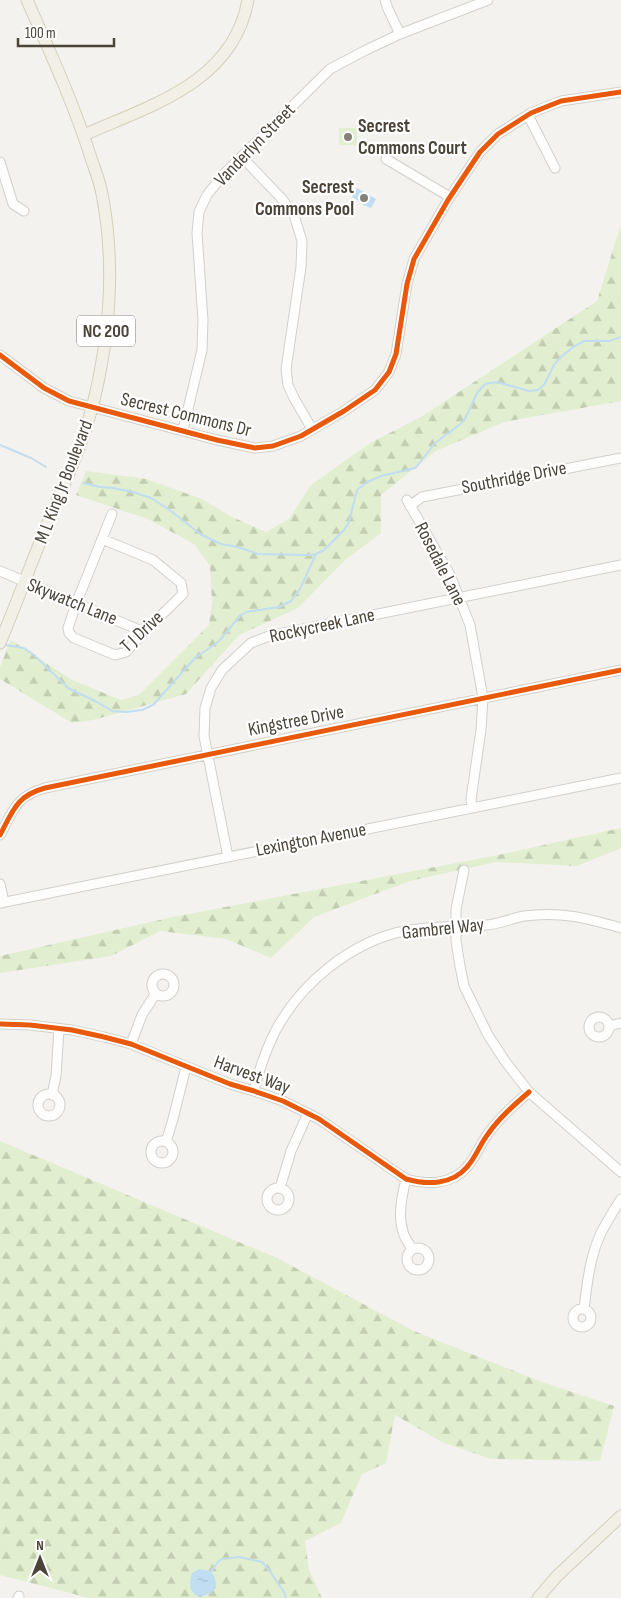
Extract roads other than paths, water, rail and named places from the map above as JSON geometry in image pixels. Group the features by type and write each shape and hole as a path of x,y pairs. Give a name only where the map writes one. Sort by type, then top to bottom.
{"main road":[{"name":"M L King Jr Boulevard","path":"0,643 80,445 92,406 104,353 107,327 109,256 102,192 84,135 27,0"},
{"path":"84,135 173,95 200,79 215,65 230,46 242,21 248,0"},
{"path":"538,1598 557,1576 621,1516"}],"street":[{"path":"385,0 400,34"},
{"name":"Vanderlyn Street","path":"183,430 202,350 203,320 197,232 199,212 207,195 222,175 330,69 400,34 488,0"},
{"name":"Secrest Commons Dr","path":"0,355 44,388 70,401 217,440 256,448 273,446 301,436 344,411 374,390 389,372 396,354 407,284 414,260 450,197 480,152 498,134 528,115 561,101 621,92"},
{"path":"528,115 555,168"},
{"path":"242,157 282,199 294,215 302,241 301,267 286,369 288,385 312,429"},
{"path":"386,159 450,197"},
{"path":"0,162 13,204 24,211"},
{"name":"Southridge Drive","path":"408,503 422,497 621,458"},
{"name":"Rosedale Lane","path":"408,503 450,575 470,626 483,698 481,730 471,799 472,808"},
{"name":"T J Drive","path":"102,539 153,560 181,583 183,594 126,652 115,655 74,638 69,633 68,628 76,604 102,539 112,514"},
{"name":"Rockycreek Lane","path":"228,857 204,736 205,708 211,688 222,670 251,643 269,636 621,565"},
{"name":"Skywatch Lane","path":"0,571 144,632"},
{"name":"Kingstree Drive","path":"0,835 16,805 24,797 35,791 621,670"},
{"name":"Lexington Avenue","path":"2,903 621,778"},
{"path":"464,870 456,910 456,941 464,986 488,1035 528,1092 621,1172"},
{"path":"0,884 2,903"},
{"name":"Gambrel Way","path":"254,1091 261,1066 275,1031 287,1011 320,975 344,956 371,942 402,932 434,927 490,924 523,916 557,914 587,918 621,928"},
{"path":"131,1044 142,1015 156,993"},
{"path":"609,1026 621,1023"},
{"name":"Harvest Way","path":"0,1024 72,1030 131,1044 308,1113 342,1134 406,1179 418,1183 435,1184 455,1177 467,1167 497,1122 528,1092"},
{"path":"52,1095 56,1076 59,1029"},
{"path":"166,1142 186,1067"},
{"path":"280,1188 291,1151 308,1113"},
{"path":"406,1179 401,1199 400,1224 408,1244 413,1249"},
{"path":"584,1309 589,1273 596,1247 601,1233 621,1199"}],"water":[{"name":"Secrest Commons Pool","path":"357,188 376,199 371,208 352,197"},
{"path":"199,1569 211,1571 216,1584 213,1591 200,1597 192,1591 190,1584 192,1573"}],"waterway":[{"path":"83,483 133,492 151,498 200,534 221,544 238,547 258,554 316,554 324,550 344,530 349,522 357,490 367,482 381,476 415,468 435,443 463,422 477,393 485,384 497,382 529,391 538,390 544,385 554,365 573,347 584,341 610,341 621,337"},
{"path":"0,445 31,458 46,467"},
{"path":"5,645 24,648 34,655 68,688 112,711 142,710 153,705 195,658 218,642 240,616 246,612 279,607 291,601 300,589 316,554"},
{"path":"210,1573 222,1559 239,1557 262,1562 284,1592 286,1598"}],"place":[{"name":"Secrest Commons Court","path":"348,137"},
{"name":"Secrest Commons Pool","path":"364,198"}]}
